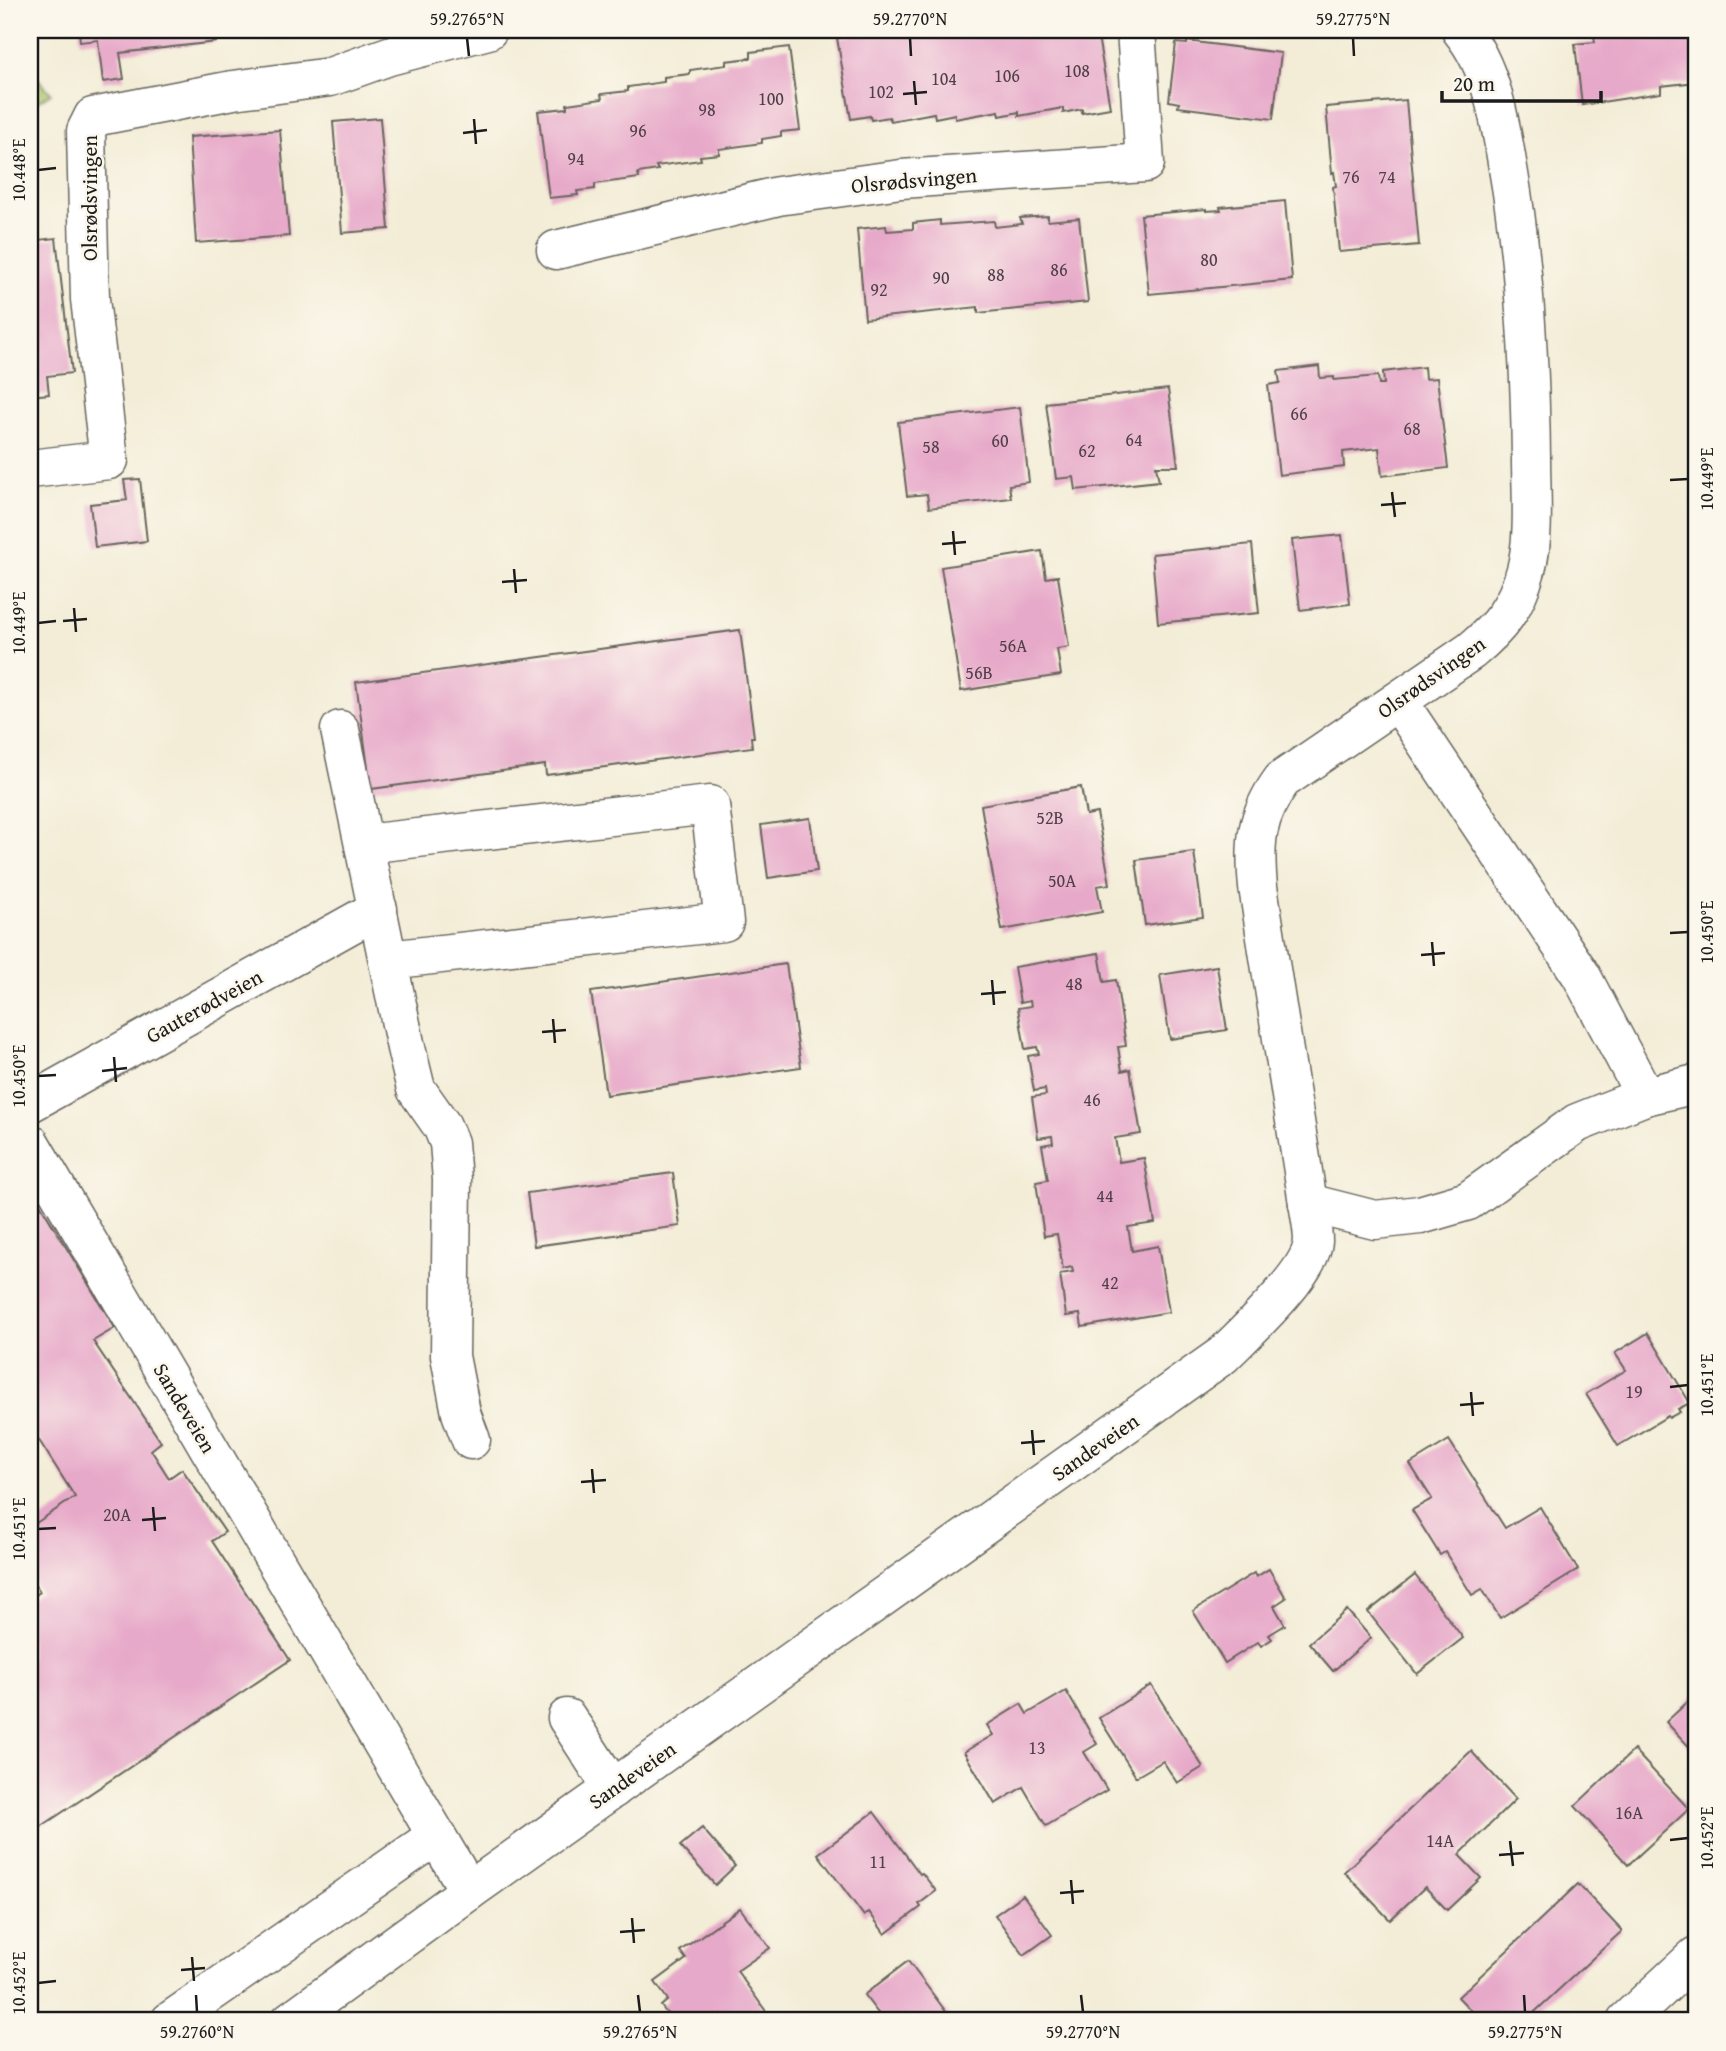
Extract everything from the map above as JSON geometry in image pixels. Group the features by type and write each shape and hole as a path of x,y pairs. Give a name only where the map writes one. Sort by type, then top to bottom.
{"street":[{"name":"Olsrødsvingen","path":"556,250 792,194 901,178 1145,163 1136,30"},
{"name":"Olsrødsvingen","path":"1308,1203 1258,887 1255,856 1258,825 1267,800 1282,780 1471,651 1497,629 1515,601 1527,567 1531,517 1530,388 1518,224 1502,133 1488,80 1472,43 1461,30"},
{"name":"Olsrødsvingen","path":"30,469 109,460 90,299 86,131 93,117 233,90 330,77 389,56 476,31"},
{"path":"1398,701 1581,975 1645,1096"},
{"path":"340,730 416,1089 442,1126 449,1143 452,1180 450,1356 461,1413 471,1440"},
{"path":"364,844 710,805 724,922 387,960"},
{"name":"Gauterødveien","path":"30,1103 378,909"},
{"path":"1308,1203 1376,1220 1420,1214 1468,1201 1577,1123 1645,1096 1696,1084"},
{"name":"Sandeveien","path":"30,1143 469,1891"},
{"name":"Sandeveien","path":"303,2018 469,1891 1223,1355 1269,1310 1306,1260 1313,1242 1308,1203"},
{"path":"567,1718 613,1789"},
{"path":"170,2021 436,1836"},
{"path":"1626,2021 1696,1956"}],"green space":[{"path":"30,70 51,93 30,107"}],"building":[{"path":"79,30 215,30 216,42 120,53 124,79 103,82 98,40 80,42"},
{"path":"938,30 939,33 966,30 967,33 985,30 1097,30 1110,108 1063,113 1063,108 1019,116 1019,112 1000,116 999,111 955,119 955,114 935,118 934,113 891,121 889,117 871,120 870,116 851,119 837,38 875,31 875,35 902,31 903,35"},
{"path":"1593,30 1696,30 1696,82 1661,86 1661,93 1582,105 1575,44 1595,42"},
{"path":"1187,41 1281,53 1273,119 1178,107 1179,103 1169,101 1176,43 1187,44"},
{"path":"789,47 800,130 781,132 781,136 762,139 762,143 719,149 719,154 700,156 701,160 656,166 658,170 638,173 639,178 595,184 595,189 577,191 578,195 549,198 538,111 567,108 567,104 602,99 601,94 628,91 628,87 664,82 664,77 690,74 690,70 726,65 726,61 751,58 751,52"},
{"path":"1406,100 1419,245 1339,252 1333,187 1336,186 1334,172 1332,173 1326,107"},
{"path":"380,118 389,229 342,233 333,122"},
{"path":"280,130 289,236 196,243 189,137"},
{"path":"1285,201 1292,280 1149,294 1141,215 1221,210 1220,207"},
{"path":"1048,216 1048,221 1079,218 1088,302 978,313 978,307 865,319 857,229 886,226 887,231 913,229 913,223 940,220 940,225 994,221 995,227 1022,224 1020,218"},
{"path":"56,238 72,373 47,376 49,394 30,396 30,241"},
{"path":"1319,366 1320,378 1334,377 1334,380 1378,376 1379,384 1384,384 1383,372 1424,367 1425,379 1437,378 1448,468 1382,476 1379,448 1343,452 1344,467 1279,475 1268,385 1280,383 1278,371"},
{"path":"1168,389 1178,466 1156,466 1159,481 1076,490 1074,477 1056,479 1046,403"},
{"path":"1020,407 1029,482 1009,485 1011,498 929,508 927,494 907,496 898,422"},
{"path":"140,479 147,541 95,547 90,504 127,500 124,480"},
{"path":"1342,535 1350,604 1300,610 1292,540"},
{"path":"1252,544 1259,613 1158,623 1152,554"},
{"path":"1042,551 1046,578 1058,576 1069,647 1057,649 1061,675 961,691 941,567"},
{"path":"740,630 754,737 751,737 752,747 546,775 545,765 371,789 356,682"},
{"path":"1081,787 1086,815 1097,813 1110,884 1097,886 1102,912 1002,930 981,805"},
{"path":"810,818 817,871 768,878 761,825"},
{"path":"1194,852 1203,917 1145,925 1136,860"},
{"path":"1099,953 1104,982 1116,980 1126,1046 1118,1047 1122,1071 1130,1069 1141,1134 1115,1138 1119,1162 1144,1158 1155,1223 1128,1227 1132,1251 1158,1246 1169,1312 1082,1327 1080,1314 1066,1316 1060,1274 1073,1272 1072,1267 1063,1269 1057,1234 1044,1236 1036,1182 1048,1180 1042,1145 1053,1143 1052,1136 1038,1138 1032,1097 1046,1095 1045,1089 1034,1091 1028,1056 1039,1054 1037,1047 1025,1049 1018,1008 1031,1006 1030,1001 1020,1003 1014,967"},
{"path":"786,964 801,1067 606,1095 591,992"},
{"path":"1217,966 1227,1030 1170,1039 1160,975"},
{"path":"673,1173 680,1226 534,1246 527,1193"},
{"path":"32,1191 115,1328 93,1341 161,1442 151,1450 169,1478 182,1469 225,1532 212,1541 290,1660 30,1834 30,1599 40,1592 30,1577 30,1527 75,1497 30,1426"},
{"path":"1648,1333 1690,1403 1678,1409 1680,1412 1669,1418 1668,1416 1618,1446 1586,1394 1626,1370 1615,1353"},
{"path":"1449,1440 1505,1528 1540,1507 1578,1570 1500,1618 1482,1589 1472,1595 1445,1552 1440,1555 1412,1510 1432,1499 1410,1464"},
{"path":"1269,1569 1286,1598 1274,1606 1285,1625 1269,1635 1272,1639 1261,1646 1258,1642 1225,1663 1193,1611 1254,1573 1256,1577"},
{"path":"1415,1575 1463,1638 1417,1674 1368,1612"},
{"path":"1347,1610 1371,1638 1333,1671 1309,1643"},
{"path":"1151,1685 1203,1767 1177,1783 1163,1761 1136,1777 1099,1718"},
{"path":"1066,1691 1097,1744 1084,1752 1107,1790 1046,1826 1023,1787 995,1804 964,1752 993,1735 987,1725 1021,1704 1027,1714"},
{"path":"1696,1694 1696,1754 1666,1722"},
{"path":"1634,1750 1689,1809 1628,1865 1575,1806"},
{"path":"1471,1751 1516,1799 1459,1855 1481,1878 1447,1910 1425,1887 1390,1920 1344,1872"},
{"path":"874,1812 936,1891 919,1904 921,1907 885,1934 869,1912 864,1916 818,1854"},
{"path":"702,1828 735,1866 715,1885 680,1846"},
{"path":"1578,1884 1622,1931 1525,2021 1481,2021 1458,1997"},
{"path":"1023,1895 1052,1935 1024,1955 995,1915"},
{"path":"740,1908 770,1948 737,1971 773,2021 725,2021 721,2015 712,2021 683,2021 680,2017 673,2021 661,2006 668,2000 655,1982 686,1959 680,1951"},
{"path":"908,1961 950,2017 945,2021 884,2021 864,1995"}]}
